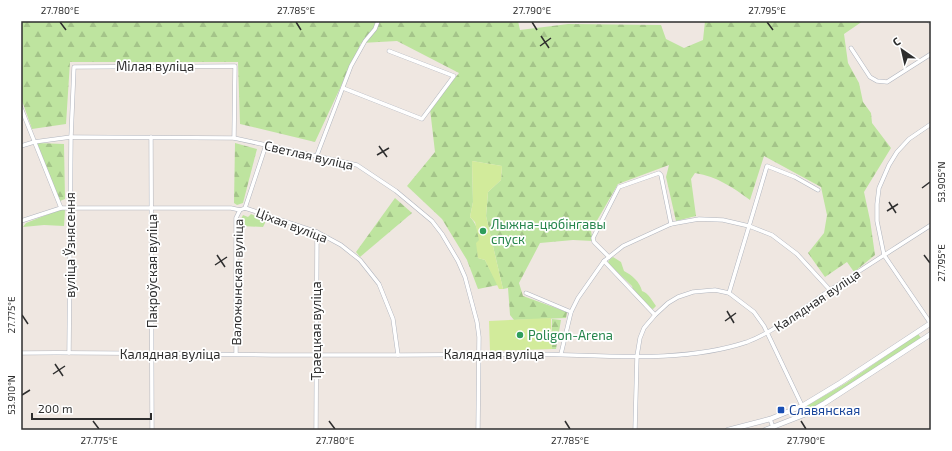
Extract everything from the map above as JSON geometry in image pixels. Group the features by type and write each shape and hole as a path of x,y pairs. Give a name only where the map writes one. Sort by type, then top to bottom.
{"street":[{"path":"317,155 351,66 365,41 375,29 378,21"},
{"path":"851,48 870,78 877,82 887,82 931,54"},
{"path":"343,88 422,119 454,76 389,51"},
{"name":"Мілая вуліца","path":"71,137 74,67 235,66 234,138"},
{"name":"вуліца Ўзнясення","path":"21,108 61,208"},
{"path":"728,430 770,419 802,406 840,384 931,323 884,255 877,221 876,204 879,188 889,165 897,152 909,138 931,124"},
{"name":"Светлая вуліца","path":"21,146 34,142 71,137 234,138 357,165 396,191 432,221 442,234 458,261 465,277 477,322 478,430"},
{"name":"вуліца Ўзнясення","path":"69,353 71,137"},
{"name":"Пакроўская вуліца","path":"151,137 152,430"},
{"path":"244,208 266,145"},
{"path":"729,293 767,166 796,177 818,190"},
{"path":"609,257 594,242 593,238 619,187 659,173 661,175 671,224"},
{"name":"Ціхая вуліца","path":"21,221 61,208 231,208 240,210 244,208 317,232 341,245 360,260 379,284 393,319 398,355"},
{"name":"Валожынская вуліца","path":"236,354 236,218 240,210"},
{"path":"561,354 571,312 578,298 604,262 623,246 671,224 699,219 723,220 749,226 772,235 797,254 830,290"},
{"name":"Калядная вуліца","path":"21,353 316,355 561,354 637,356 686,354 720,349 748,341 767,333 830,290 931,225"},
{"name":"Траецкая вуліца","path":"316,430 317,232"},
{"path":"604,262 655,315"},
{"path":"636,430 637,356 640,338 644,328 668,303 678,297 692,292 715,290 729,293 754,312 764,326 806,414"},
{"path":"526,293 571,312"},
{"path":"765,430 774,429 806,414 848,389 931,334"},
{"path":"770,419 774,429"}],"green space":[{"path":"21,21 518,21 520,30 568,24 661,25 666,39 684,48 703,40 705,21 863,21 844,34 848,63 859,83 863,102 871,113 872,123 891,148 864,192 875,255 854,272 847,262 825,277 808,253 824,233 827,215 821,187 764,156 750,200 718,180 695,173 691,179 696,216 676,221 666,177 669,165 618,184 591,231 593,241 573,240 540,243 519,283 523,296 567,312 566,318 514,320 510,315 508,288 503,289 486,216 488,192 501,180 502,166 472,161 473,202 470,217 476,225 479,235 478,258 485,260 498,285 478,289 467,260 442,219 407,186 435,152 430,109 459,73 397,41 361,43 315,142 240,124 238,62 70,62 66,124 32,129 21,98"},
{"path":"37,143 64,144 65,199 60,201"},
{"path":"235,143 257,149 243,203 237,205 234,203"},
{"name":"Лыжна-цюбінгавы спуск","path":"472,161 502,166 501,180 488,192 486,216 503,289 499,289 485,260 478,258 476,243 479,240 475,222 470,217 473,202"},
{"path":"395,198 412,213 360,257 356,252"},
{"path":"59,210 65,210 64,226 44,225 23,227 26,223"},
{"path":"251,214 265,220 263,227 240,226 243,215 248,217"},
{"path":"613,257 621,262 624,271 635,279 642,291 650,297 656,306 653,309 650,308 633,290 632,286 610,265 608,262"},
{"name":"Poligon-Arena","path":"551,318 552,349 490,351 489,321"},
{"path":"552,319 561,320 556,349 552,349"},
{"path":"918,334 921,338 821,403 806,410 805,407 846,383"}],"place":[{"name":"Лыжна-цюбінгавы спуск","path":"483,231"},
{"name":"Poligon-Arena","path":"520,335"},
{"name":"Славянская","path":"781,410"}]}
